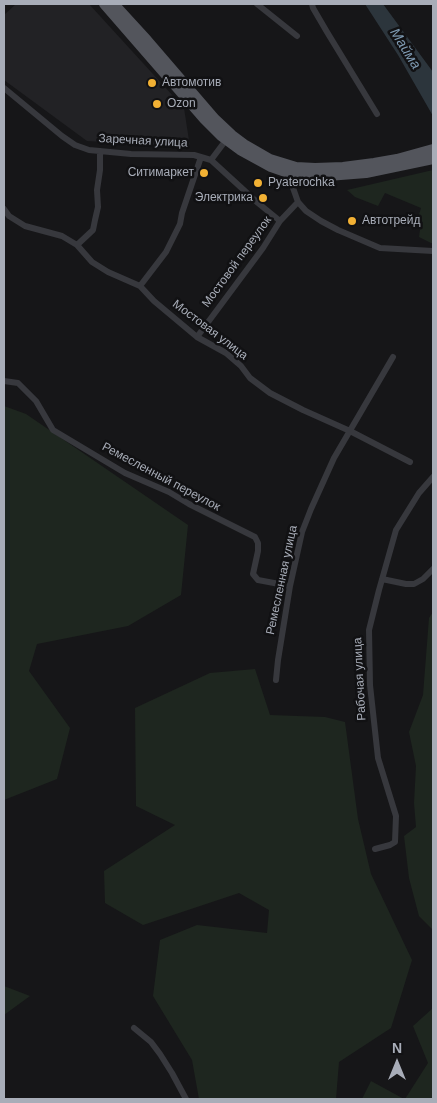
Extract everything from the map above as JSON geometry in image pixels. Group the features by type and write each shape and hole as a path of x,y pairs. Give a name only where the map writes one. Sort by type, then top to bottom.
{"main road":[{"path":"104,4 221,136 240,150 271,167 295,171 314,177 366,173 433,159"},
{"path":"114,4 204,107 232,135 256,151 295,171 374,163 433,150"}],"street":[{"path":"257,4 297,36"},
{"path":"312,4 326,32 377,114"},
{"name":"Заречная улица","path":"4,88 62,136 75,145 89,150 131,154 179,155 211,160"},
{"path":"223,144 211,160 280,222"},
{"path":"77,245 93,230 98,207 97,190 100,151"},
{"path":"140,286 166,252 180,224 201,157"},
{"path":"295,171 292,186 298,202 306,211 321,222 373,246 388,249 433,251"},
{"name":"Мостовой переулок","path":"197,337 280,222 298,202"},
{"name":"Мостовая улица","path":"4,209 9,216 25,226 62,236 77,245 92,262 108,272 140,286 154,301 197,337 226,353 241,366 250,378 270,393 410,462"},
{"name":"Ремесленная улица","path":"276,680 290,586 302,532 334,458 392,357"},
{"name":"Ремесленный переулок","path":"4,381 18,383 36,401 53,430 126,473 169,492 254,536 258,543 258,551 253,574 258,580 290,586"},
{"name":"Рабочая улица","path":"375,849 395,842 396,816 378,758 370,685 369,630 396,530 419,493 433,477"},
{"path":"382,578 414,584 433,569"},
{"path":"134,1028 151,1042 172,1073 186,1099"},
{"path":"178,1099 181,1090"}],"shaded area":[{"path":"16,4 89,4 184,108 190,147 87,141 4,80 4,15"},
{"path":"433,170 433,243 419,237 420,230 416,224 421,208 385,193 378,206 355,197 347,190"},
{"path":"4,406 26,414 188,525 181,595 128,626 37,644 29,671 70,728 57,779 4,800"},
{"path":"433,612 433,930 419,916 409,878 404,836 416,827 414,803 416,766 409,732 423,695 429,618"},
{"path":"255,669 270,715 325,717 345,722 358,819 371,874 412,960 391,1028 339,1062 336,1099 199,1099 192,1060 153,996 160,940 197,925 267,933 269,910 239,893 143,925 105,903 104,871 175,825 136,806 135,708 210,673"},
{"path":"4,986 30,996 4,1015"},
{"path":"433,1008 433,1099 405,1099 428,1063 413,1026"},
{"path":"371,1081 404,1099 362,1099"}],"water":[{"name":"Майма","path":"365,4 383,4 433,72 433,116 398,55"}],"place":[{"name":"Автомотив","path":"152,83"},
{"name":"Ozon","path":"157,104"},
{"name":"Ситимаркет","path":"204,173"},
{"name":"Pyaterochka","path":"258,183"},
{"name":"Электрика","path":"263,198"},
{"name":"Автотрейд","path":"352,221"}]}
